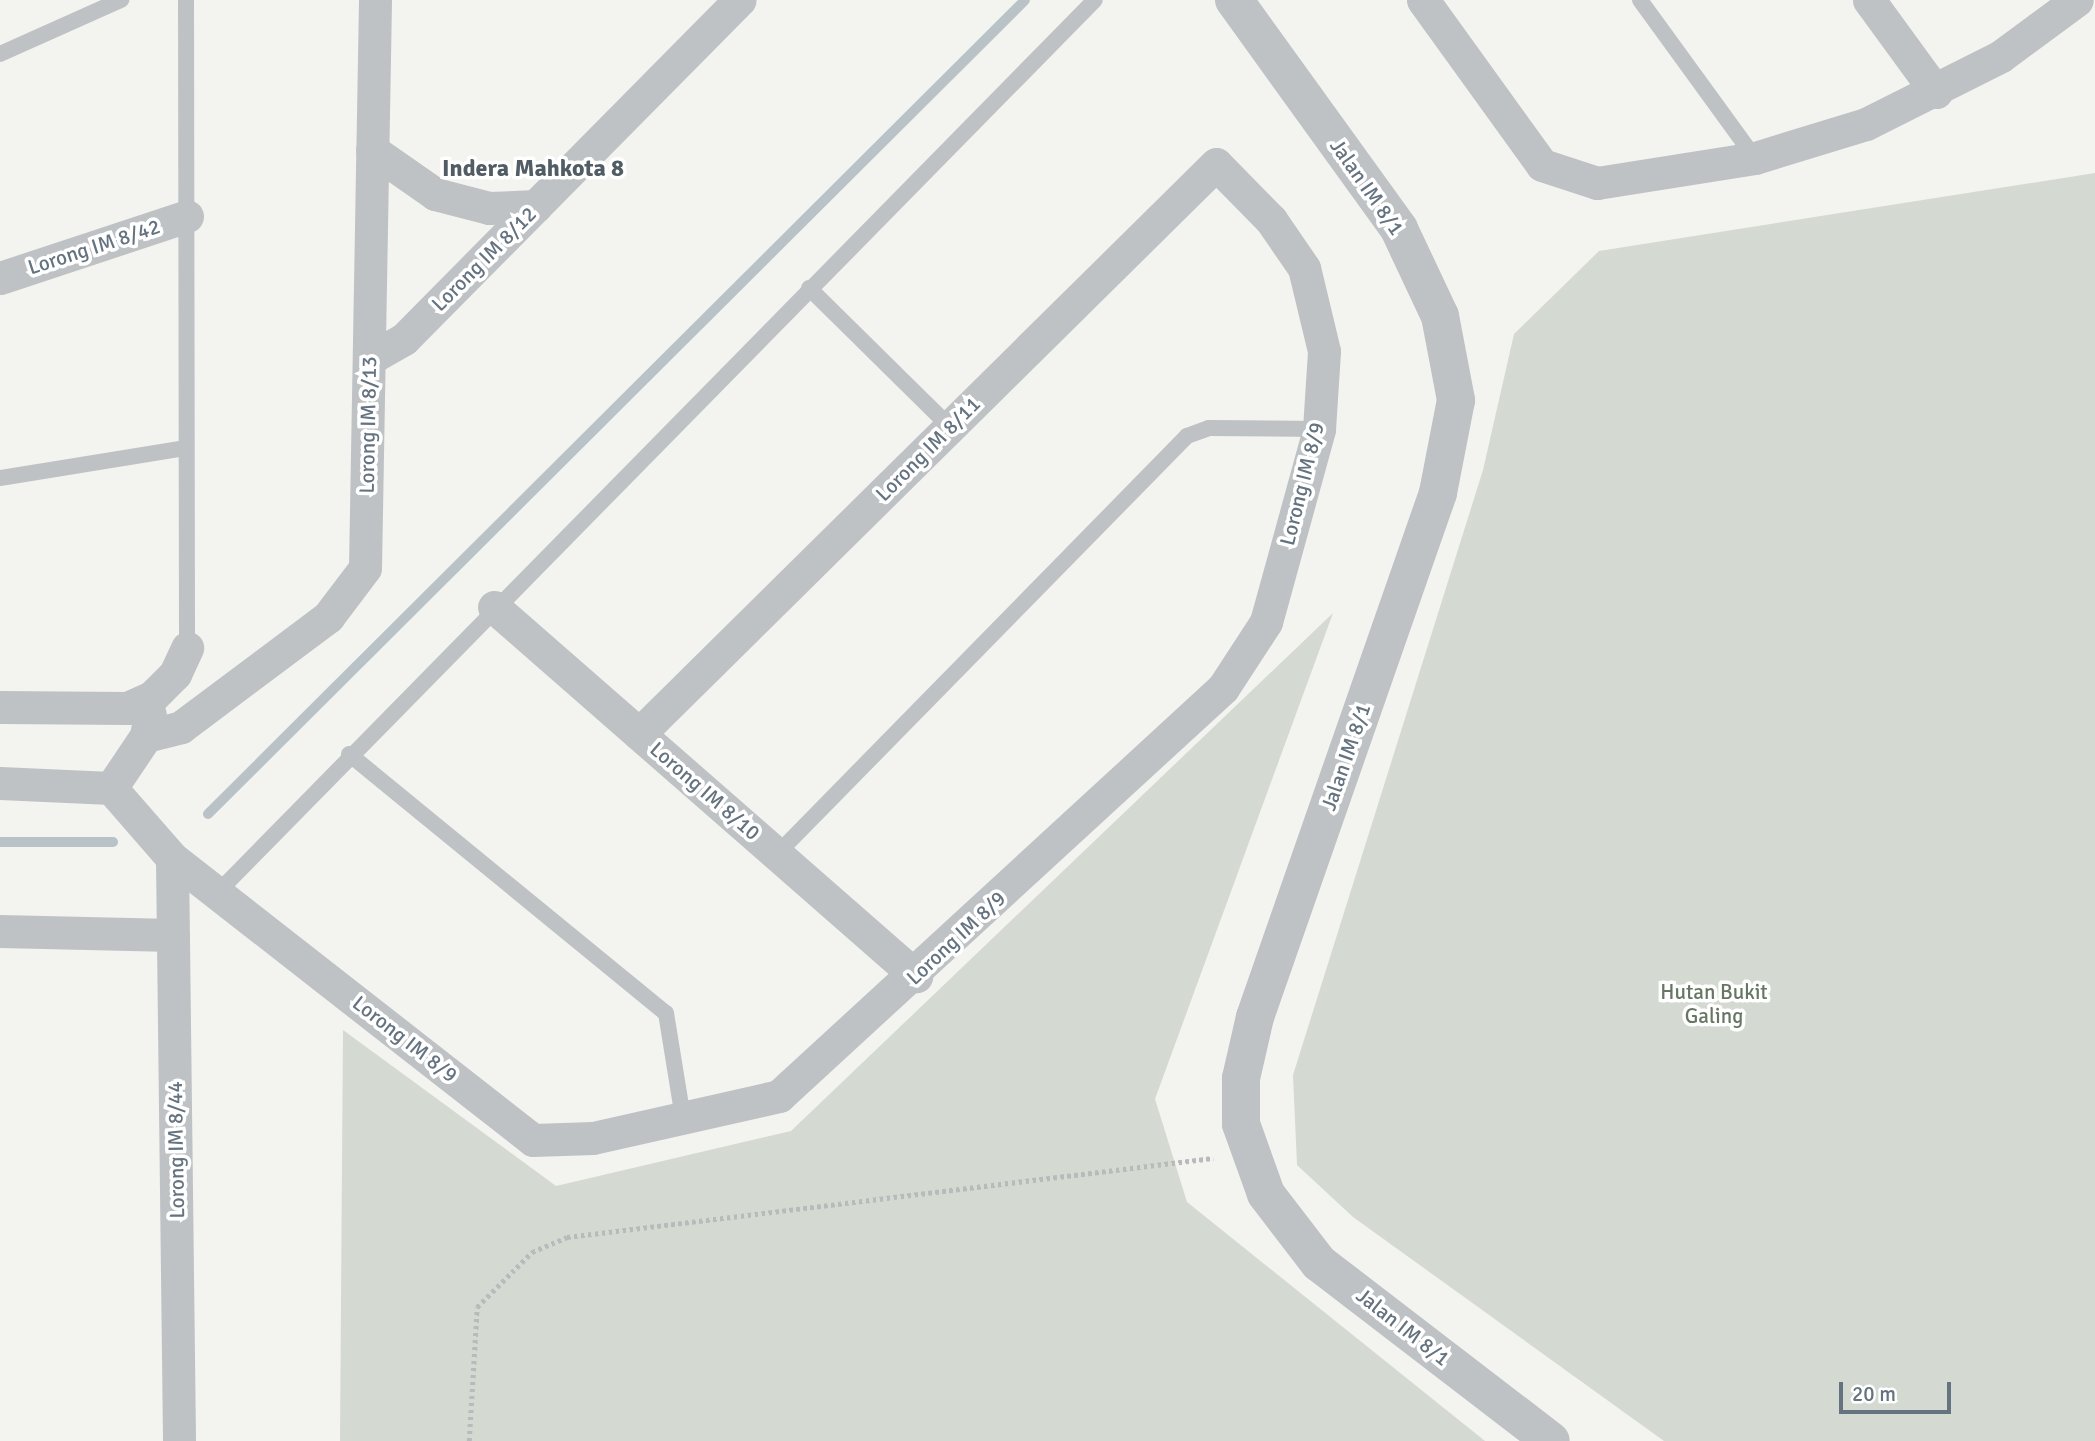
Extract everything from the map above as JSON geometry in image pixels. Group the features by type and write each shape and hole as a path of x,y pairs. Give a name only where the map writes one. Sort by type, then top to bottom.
{"street":[{"name":"Lorong IM 8/13","path":"146,736 181,727 328,617 365,568 375,0"},
{"name":"Lorong IM 8/12","path":"369,359 404,339 740,0"},
{"name":"Jalan IM 8/1","path":"1234,0 1399,229 1440,316 1456,400 1438,493 1255,1017 1241,1078 1249,1154 1285,1224 1319,1263 1551,1441"},
{"path":"1423,0 1542,165 1597,183 1755,158 1866,124 1936,92 2001,56 2077,0"},
{"path":"1869,0 1936,92"},
{"path":"372,150 435,194 489,208 536,206"},
{"name":"Lorong IM 8/11","path":"639,734 1216,164"},
{"name":"Lorong IM 8/9","path":"111,788 172,858 533,1140 593,1138 779,1096 916,975 1223,688 1266,622 1319,429 1324,351 1304,268 1271,220 1216,164"},
{"name":"Lorong IM 8/42","path":"0,278 187,216"},
{"name":"Lorong IM 8/10","path":"494,607 916,975"},
{"path":"0,706 127,708 152,697 175,674 187,649"},
{"path":"0,783 111,788 146,736 152,697"},
{"name":"Lorong IM 8/44","path":"172,858 179,1441"},
{"path":"0,931 173,935"}],"lane":[{"path":"0,54 121,0"},
{"path":"186,0 184,448 187,649"},
{"path":"217,893 349,754 1094,0"},
{"path":"1640,0 1755,158"},
{"path":"808,288 950,427"},
{"path":"776,854 1187,436 1209,428 1319,429"},
{"path":"0,478 184,448"},
{"path":"349,754 666,1013 683,1118"}],"path":[{"path":"469,1441 477,1307 532,1252 567,1237 1033,1175 1249,1154"}],"green space":[{"name":"Hutan Bukit Galing","path":"2095,173 2095,1441 1664,1441 1353,1217 1297,1165 1293,1075 1483,470 1514,334 1599,251"},
{"path":"1333,613 1155,1099 1187,1202 1485,1441 340,1441 343,1030 556,1186 791,1131"}],"waterway":[{"path":"208,814 1025,0"},
{"path":"0,842 113,842"}],"district":[{"name":"Indera Mahkota 8","path":"533,169"}]}
